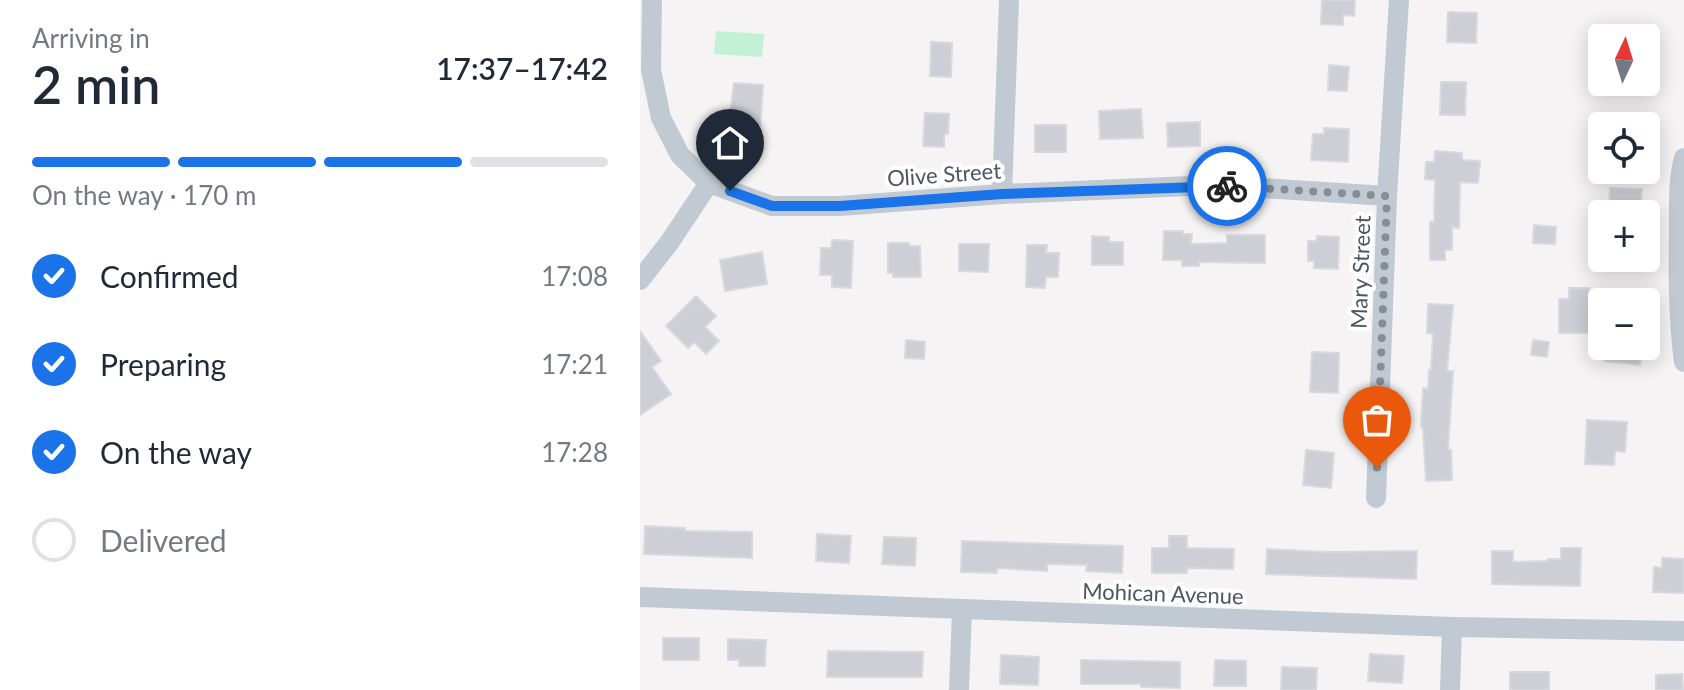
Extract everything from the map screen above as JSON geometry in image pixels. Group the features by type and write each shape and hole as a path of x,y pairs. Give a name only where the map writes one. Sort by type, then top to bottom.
{"street":[{"name":"Olive Street","path":"652,0 646,24 651,70 661,118 680,155 709,183 772,206 840,206 1002,194 1214,185 1387,196"},
{"path":"1002,194 1009,0"},
{"name":"Mary Street","path":"1376,498 1387,196 1399,0"},
{"path":"1684,158 1680,176 1679,237 1684,362"},
{"path":"640,280 709,183"},
{"name":"Mohican Avenue","path":"640,597 1452,627 1684,631"},
{"path":"959,690 962,610"},
{"path":"1450,690 1452,627"}],"green space":[{"path":"716,31 764,34 762,57 714,54"}],"building":[{"path":"1322,0 1355,0 1354,16 1343,15 1343,25 1321,24"},
{"path":"1448,12 1477,13 1476,43 1447,42"},
{"path":"931,42 952,43 951,77 930,76"},
{"path":"1329,65 1349,67 1347,91 1328,90"},
{"path":"1441,82 1466,82 1465,115 1440,115"},
{"path":"734,83 763,85 760,132 728,129"},
{"path":"1141,109 1143,138 1100,139 1099,111"},
{"path":"925,113 949,114 944,147 923,146"},
{"path":"1200,122 1200,146 1168,147 1167,123"},
{"path":"1035,125 1066,125 1066,152 1035,152"},
{"path":"1324,128 1349,129 1348,162 1311,160 1313,134 1324,134"},
{"path":"1435,151 1462,153 1462,160 1480,161 1478,183 1460,182 1459,228 1452,227 1452,250 1445,250 1445,260 1430,260 1435,180 1425,179 1426,162 1434,162"},
{"path":"1610,188 1642,189 1641,200 1610,200"},
{"path":"1534,225 1556,227 1555,244 1533,243"},
{"path":"1164,231 1192,234 1191,244 1227,243 1227,235 1265,235 1265,263 1199,262 1199,266 1182,266 1182,260 1163,260"},
{"path":"1092,236 1109,237 1109,242 1123,242 1123,265 1092,265"},
{"path":"1317,236 1339,237 1338,269 1314,268 1314,261 1308,261 1308,241 1317,241"},
{"path":"832,240 853,241 851,288 832,287 832,275 820,275 821,248 831,248"},
{"path":"888,243 920,246 921,277 893,277 893,273 888,273"},
{"path":"959,244 989,244 988,272 959,271"},
{"path":"1027,245 1047,245 1046,253 1059,253 1058,277 1046,277 1045,288 1026,287"},
{"path":"762,252 767,284 725,291 720,260"},
{"path":"1569,288 1588,288 1588,333 1559,333 1559,299 1569,299"},
{"path":"696,296 716,316 705,327 719,341 706,354 694,342 688,348 666,326"},
{"path":"1428,304 1453,305 1447,371 1453,371 1448,450 1451,450 1452,480 1426,481 1421,427 1423,388 1428,389 1431,370 1433,334 1427,333"},
{"path":"640,331 661,361 652,367 671,394 640,415"},
{"path":"906,340 925,342 924,359 905,358"},
{"path":"1533,340 1549,342 1547,357 1531,355"},
{"path":"1312,352 1339,353 1338,393 1310,392"},
{"path":"1605,360 1641,360 1640,365"},
{"path":"1587,420 1627,422 1625,452 1615,451 1614,465 1585,464"},
{"path":"1306,450 1334,453 1331,488 1303,485"},
{"path":"645,526 685,528 685,531 752,532 752,558 644,554"},
{"path":"817,534 851,536 849,563 816,561"},
{"path":"1169,536 1187,536 1187,548 1234,549 1233,569 1187,568 1187,573 1152,573 1152,548 1169,548"},
{"path":"884,537 916,538 915,566 882,564"},
{"path":"962,541 1123,546 1122,573 1086,571 1087,565 1047,564 1047,571 997,568 997,573 961,572"},
{"path":"1561,548 1581,548 1580,586 1492,584 1492,551 1513,551 1513,562 1548,561 1561,559"},
{"path":"1267,549 1417,551 1416,579 1266,574"},
{"path":"1662,558 1684,559 1684,593 1653,592 1654,567 1662,568"},
{"path":"663,638 699,638 699,660 663,660"},
{"path":"728,639 766,640 765,666 739,666 739,660 728,660"},
{"path":"828,651 923,652 922,677 827,677"},
{"path":"1370,654 1404,656 1402,683 1368,681"},
{"path":"1001,655 1039,657 1038,685 1000,684"},
{"path":"1081,660 1180,662 1180,688 1141,687 1141,684 1081,684"},
{"path":"1215,660 1246,661 1246,686 1214,686"},
{"path":"1282,667 1317,668 1316,690 1281,690"},
{"path":"1510,672 1549,672 1549,690 1510,690"},
{"path":"1682,674 1683,690 1656,690 1656,675"}],"way so far":[{"path":"1227,186 1387,196 1377,468"}],"route":[{"path":"730,191 772,206 840,206 1002,194 1227,186"}]}
